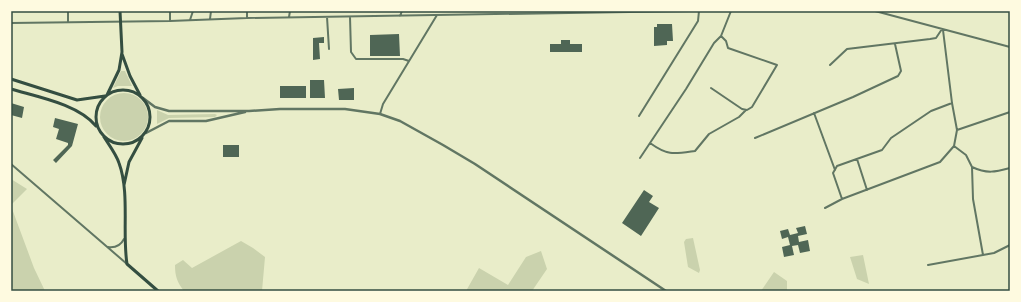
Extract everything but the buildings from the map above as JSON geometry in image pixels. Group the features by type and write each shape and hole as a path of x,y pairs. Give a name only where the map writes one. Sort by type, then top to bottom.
{"main road":[{"path":"106,96 119,70 122,52 120,11"},
{"path":"122,52 130,76 149,107 150,112 150,123 129,162 124,188"},
{"path":"11,79 77,100 106,96"},
{"path":"11,89 70,107 86,116 98,128 120,165 124,188 127,264 158,291"},
{"path":"98,128 95,117 96,111 101,101 106,96 116,90 127,90 137,93 142,97"},
{"path":"104,137 113,143 124,144 135,142 145,134"}],"street":[{"path":"68,11 68,22"},
{"path":"170,11 170,21"},
{"path":"190,20 193,11"},
{"path":"210,19 211,11"},
{"path":"246,18 247,11"},
{"path":"289,17 290,11"},
{"path":"400,16 402,11"},
{"path":"11,23 400,16 495,12 690,11"},
{"path":"639,116 698,21 699,11"},
{"path":"640,158 714,44 721,36 731,11"},
{"path":"875,11 1010,47"},
{"path":"380,114 382,107 437,15"},
{"path":"327,17 329,49"},
{"path":"350,17 351,52 356,59 403,59 409,61"},
{"path":"830,66 846,48 895,44 936,38 942,29"},
{"path":"825,208 842,199 940,162 954,146 957,130 942,29"},
{"path":"650,143 664,152 681,153 695,151 709,134 739,118 752,107 777,65 728,48 726,41 721,36"},
{"path":"754,138 898,76 901,71 895,44"},
{"path":"711,88 742,109 747,110"},
{"path":"142,97 155,107 169,111 345,109 380,114 400,121 475,164 666,291"},
{"path":"835,170 837,166 882,150 891,138 931,111 952,103"},
{"path":"145,134 168,122 206,121 248,111"},
{"path":"957,130 1010,112"},
{"path":"814,113 835,170 834,173 842,199"},
{"path":"954,146 966,155 972,167 973,199 983,255"},
{"path":"857,159 867,190"},
{"path":"11,164 127,264"},
{"path":"972,167 982,172 993,172 1010,168"},
{"path":"107,246 117,246 121,244 125,238"},
{"path":"928,265 994,253 1010,245"}],"green space":[{"path":"121,71 125,71 132,86 118,86 113,88"},
{"path":"119,93 129,93 141,100 148,112 148,122 141,134 129,141 119,141 111,137 104,130 100,122 100,112 104,104 111,97"},
{"path":"157,110 168,115 217,115 215,117 169,118 157,124"},
{"path":"11,179 27,189 11,205"},
{"path":"11,206 34,268 45,291 14,291 11,285"},
{"path":"693,238 700,270 699,273 688,267 684,242 686,239"},
{"path":"241,241 265,257 262,291 184,291 177,279 175,265 183,260 192,268"},
{"path":"541,251 547,269 532,291 466,291 479,268 508,285 526,257"},
{"path":"863,255 869,284 857,279 850,257"},
{"path":"774,272 787,281 787,291 761,291"}]}
